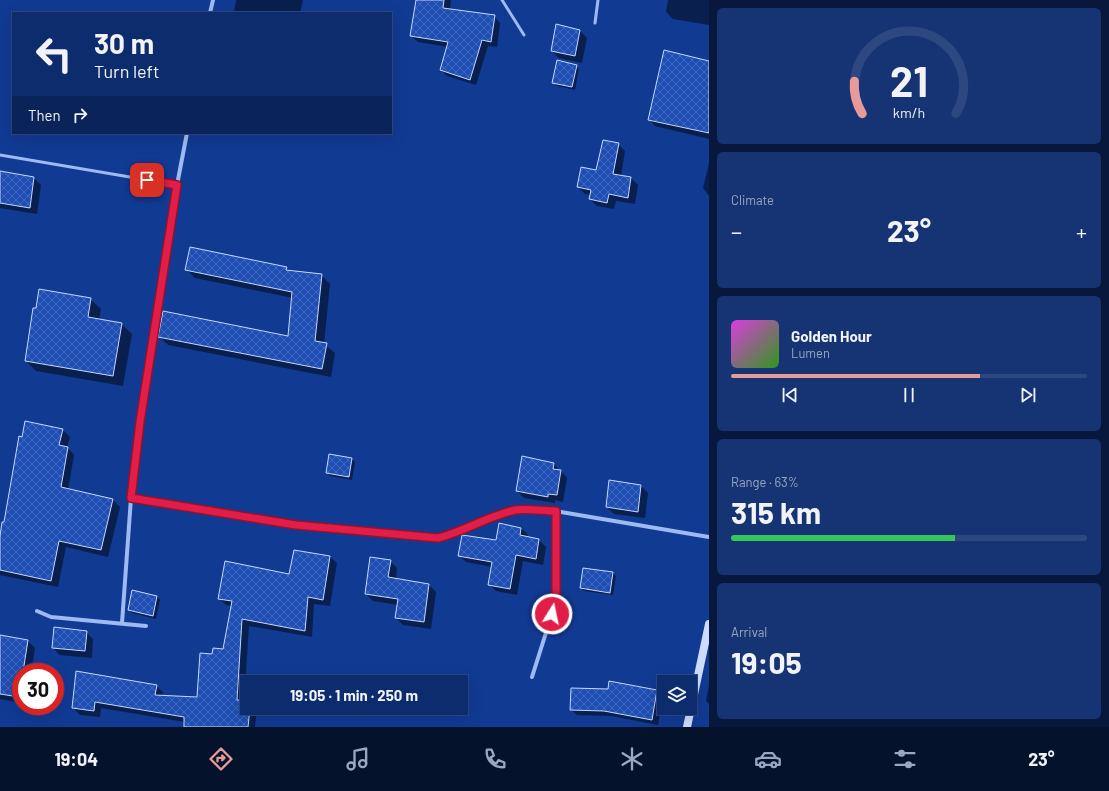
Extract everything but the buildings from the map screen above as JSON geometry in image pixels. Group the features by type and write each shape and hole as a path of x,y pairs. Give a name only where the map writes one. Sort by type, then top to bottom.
{"street":[{"path":"210,12 213,0"},
{"path":"122,623 131,498 140,422 177,185 187,134"},
{"path":"131,498 303,526 438,538 455,534 491,517 516,510 556,511 709,537"},
{"path":"532,677 556,601 556,511"},
{"path":"37,611 51,617 146,626"},
{"path":"687,727 709,624"}],"lane":[{"path":"502,0 524,35"},
{"path":"595,23 598,0"},
{"path":"0,155 177,185"}],"route":[{"path":"147,180 177,185 140,422 131,498 296,525 438,538 455,534 491,517 516,510 556,511 556,601 552,614"}]}
